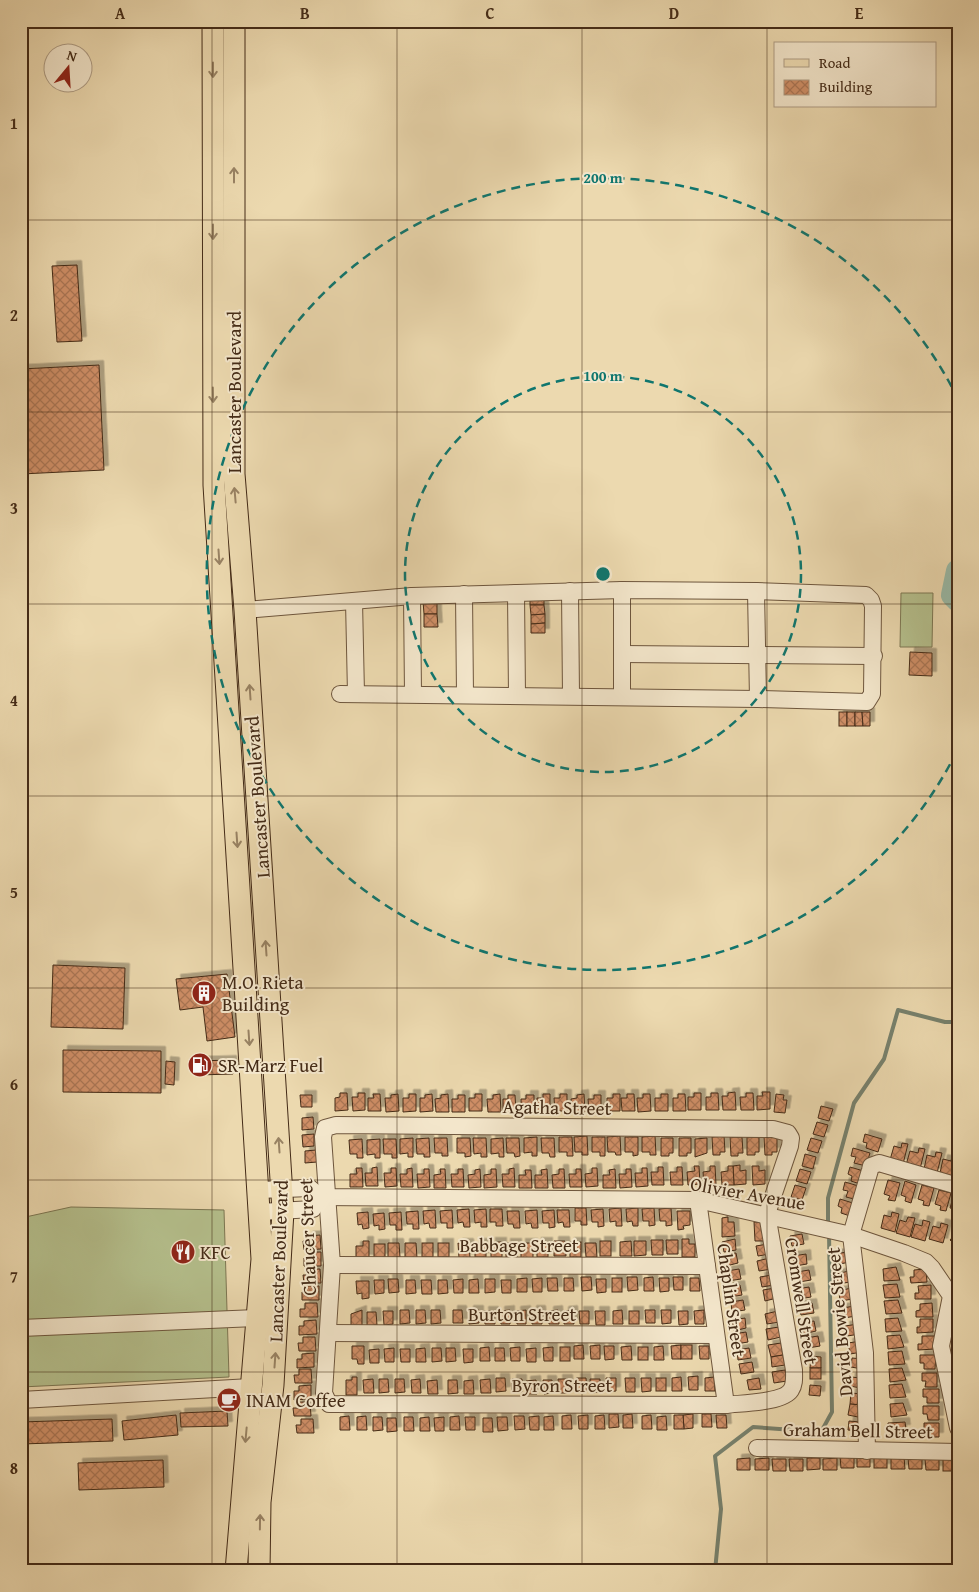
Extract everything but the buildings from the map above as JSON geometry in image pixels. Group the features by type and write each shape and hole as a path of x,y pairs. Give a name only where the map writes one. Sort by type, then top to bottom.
{"main road":[{"name":"Lancaster Boulevard","path":"213,21 214,485 262,1259 236,1571"},
{"name":"Lancaster Boulevard","path":"234,21 234,474 258,810 283,1211 273,1385 260,1502 259,1571"},
{"path":"235,812 258,810"}],"street":[{"path":"622,590 622,697"},
{"path":"244,610 412,596 570,591 756,590 866,596 871,600 873,606 874,656 872,694 867,702 758,698 348,694 354,601"},
{"path":"756,590 758,698"},
{"path":"570,591 571,696"},
{"path":"516,593 517,696"},
{"path":"464,594 465,695"},
{"path":"412,596 412,694"},
{"path":"622,654 874,656"},
{"name":"Agatha Street","path":"325,1128 336,1125 773,1129 788,1133"},
{"name":"Chaucer Street","path":"325,1128 323,1137 323,1197 332,1265 324,1393 329,1404"},
{"name":"Cromwell Street","path":"788,1133 791,1138 790,1146 767,1214 794,1370 791,1390"},
{"name":"David Bowie Street","path":"867,1451 865,1353 845,1233 870,1170 875,1164 884,1164 958,1186"},
{"name":"Olivier Avenue","path":"258,1190 310,1188 323,1197 698,1200 845,1233 926,1262 955,1296 941,1346 958,1428"},
{"path":"260,1212 314,1209 323,1197"},
{"name":"Chaplin Street","path":"698,1200 726,1405"},
{"name":"Babbage Street","path":"332,1265 707,1266"},
{"path":"21,1328 257,1318"},
{"name":"Burton Street","path":"328,1334 716,1335"},
{"path":"21,1400 251,1387"},
{"name":"Byron Street","path":"329,1404 726,1405 776,1399 785,1396 791,1390"},
{"name":"Graham Bell Street","path":"757,1448 958,1452"}],"green space":[{"path":"901,593 933,593 932,647 900,647"},
{"path":"71,1207 224,1210 229,1377 21,1387 21,1218"}],"waterway":[{"path":"958,571 953,595 958,600"},
{"path":"828,1226 828,1198 854,1103 884,1059 898,1010 945,1022 958,1022"},
{"path":"715,1571 721,1509 715,1456 753,1427 821,1432 832,1412 829,1233"}],"place":[{"name":"M.O. Rieta Building","path":"204,993"},
{"name":"SR-Marz Fuel","path":"200,1065"},
{"name":"KFC","path":"183,1252"},
{"name":"INAM Coffee","path":"229,1400"}]}
